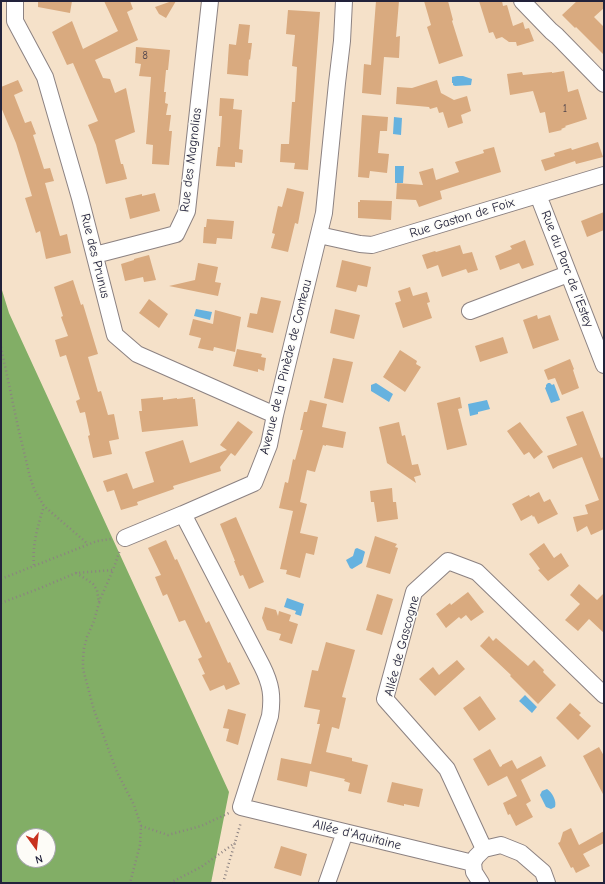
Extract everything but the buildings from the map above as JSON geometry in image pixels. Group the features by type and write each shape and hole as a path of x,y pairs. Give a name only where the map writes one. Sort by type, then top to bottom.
{"street":[{"name":"Rue des Magnolias","path":"95,256 176,234 187,211 210,1"},
{"name":"Avenue de la Pinède de Conteau","path":"125,538 254,483 269,445 275,414 319,236 325,205 342,41 344,1"},
{"path":"522,1 604,84"},
{"name":"Rue des Prunus","path":"13,4 15,21 45,77 80,198 115,335 137,354 275,414"},
{"name":"Rue Gaston de Foix","path":"319,236 372,245 604,175"},
{"name":"Rue du Parc de l'Estey","path":"538,195 604,365"},
{"path":"470,311 568,274"},
{"path":"183,514 262,666 269,683 271,693 272,704 270,716 241,807"},
{"name":"Allée de Gascogne","path":"484,849 447,769 385,699 414,592 448,561 477,572 604,694"},
{"name":"Allée d'Aquitaine","path":"241,807 473,863"},
{"path":"326,883 345,832"},
{"path":"481,883 474,872 473,863 476,857 484,849 501,845 521,853 543,872 547,883"}],"path":[{"path":"1,347 18,427 34,489 44,506 88,544"},
{"path":"34,565 34,546 44,506"},
{"path":"1,579 97,541 125,538 87,637 83,659 94,710 119,777 134,806 141,826 140,844 130,883"},
{"path":"1,603 76,573 113,570"},
{"path":"76,573 93,584 97,590 99,603"},
{"path":"141,826 168,835 201,826 241,807 242,819 223,883"},
{"path":"170,883 201,867 236,843"}],"green space":[{"path":"1,287 9,313 229,792 211,883 1,883"}],"water":[{"path":"457,76 472,79 471,85 453,85 452,77"},
{"path":"394,117 402,118 401,135 393,134"},
{"path":"395,166 404,166 403,183 395,183"},
{"path":"196,309 212,312 210,320 194,316"},
{"path":"376,383 393,394 389,402 371,391 371,385"},
{"path":"548,383 552,385 554,384 560,400 551,403 545,388"},
{"path":"487,400 490,409 470,416 468,404"},
{"path":"357,548 365,552 362,563 352,569 346,560 353,556 355,549"},
{"path":"287,598 304,604 301,616 295,614 296,611 284,607"},
{"path":"525,695 537,707 532,713 519,701"},
{"path":"547,789 555,799 555,807 551,809 546,807 540,795 542,791"}]}
